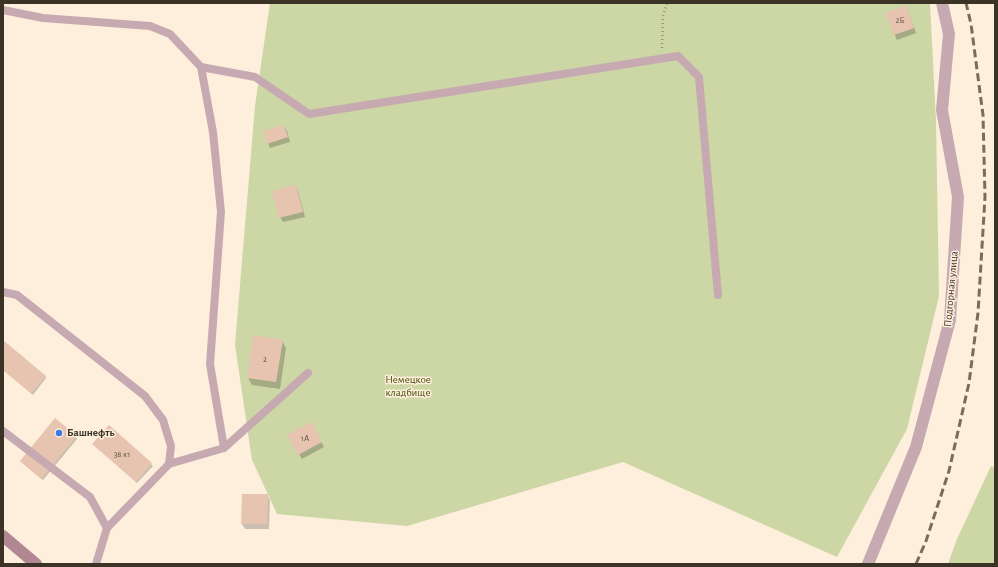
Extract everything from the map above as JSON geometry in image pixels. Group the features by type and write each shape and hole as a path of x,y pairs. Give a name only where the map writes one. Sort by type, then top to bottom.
{"main road":[{"path":"3,536 36,564"}],"street":[{"name":"Подгорная улица","path":"868,564 916,447 950,320 958,197 942,110 949,34 942,3"}],"lane":[{"path":"3,10 43,18 150,26 170,34 201,67 213,132 221,212 210,364 224,448"},
{"path":"201,67 255,77 309,114 678,56 699,77 718,295"},
{"path":"3,292 17,295 145,396 163,420 171,446 169,464"},
{"path":"96,564 107,528 169,464 224,448 308,373"},
{"path":"3,431 90,496 107,528"}],"path":[{"path":"662,58 663,16 667,3"}],"green space":[{"name":"Немецкое кладбище","path":"270,3 930,3 936,121 939,296 907,429 837,557 623,462 407,526 277,514 252,460 235,345 255,106"},
{"path":"991,466 995,468 995,564 948,564 957,539"}],"building":[{"path":"906,5 914,28 894,35 885,13"},
{"path":"284,125 288,137 267,144 263,131"},
{"path":"296,185 303,212 279,218 272,191"},
{"path":"253,335 283,340 276,382 247,378"},
{"path":"3,340 46,376 31,393 3,370"},
{"path":"55,418 77,436 41,479 20,461"},
{"path":"311,422 322,442 298,455 287,435"},
{"path":"109,425 152,463 136,482 92,444"},
{"path":"242,494 268,494 267,524 241,524"}],"railway":[{"path":"916,564 926,541 949,471 969,383 978,313 985,197 983,115 971,24 966,3"}],"place":[{"name":"Башнефть","path":"59,433"}]}
